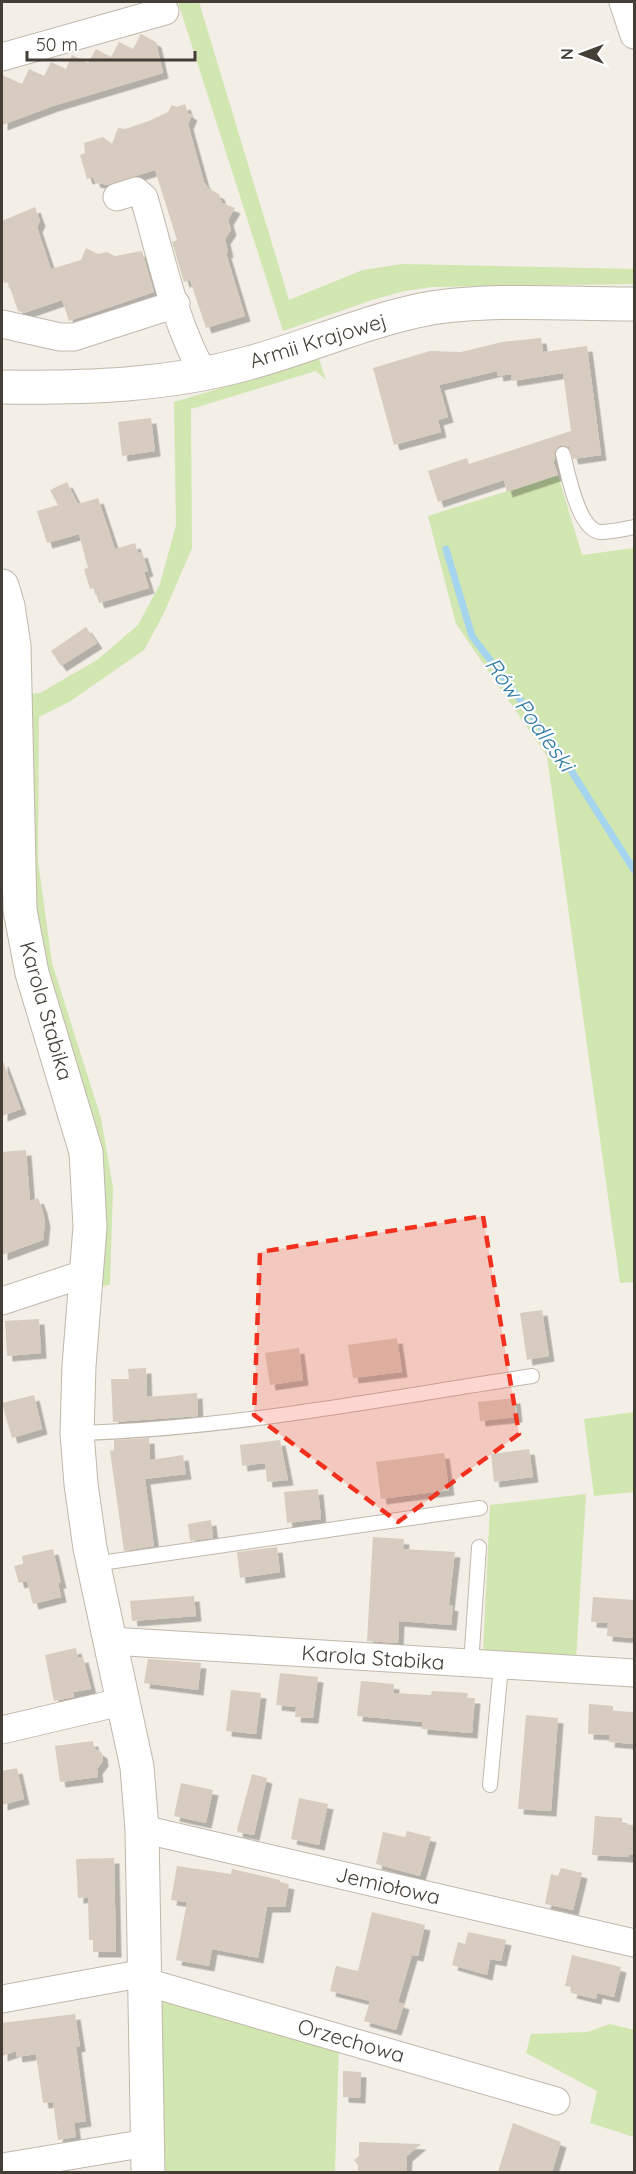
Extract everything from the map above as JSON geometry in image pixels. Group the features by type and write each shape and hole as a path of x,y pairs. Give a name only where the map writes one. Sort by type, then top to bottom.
{"street":[{"path":"623,2 634,35"},
{"path":"2,57 165,11"},
{"path":"117,197 136,191 144,198 176,304 204,374"},
{"path":"2,324 60,337 74,337 176,304"},
{"name":"Armii Krajowej","path":"2,387 116,387 204,374 249,363 404,314 443,307 634,304"},
{"name":"Karola Stabika","path":"2,586 8,606 20,910 32,973 86,1152 90,1227 79,1366 78,1433 81,1485 94,1564 137,1767 142,1829 148,2158 2,2167"},
{"path":"2,1301 87,1273"},
{"name":"Karola Stabika","path":"111,1641 634,1673"},
{"path":"2,1730 124,1701"},
{"name":"Jemiołowa","path":"142,1829 634,1943"},
{"path":"2,1999 146,1978"},
{"name":"Orzechowa","path":"146,1978 556,2101"}],"lane":[{"path":"563,454 581,515 589,527 599,532 634,527"},
{"path":"78,1433 136,1432 202,1425 531,1377"},
{"path":"94,1564 480,1508"},
{"path":"471,1664 478,1547"},
{"path":"490,1785 501,1666"}],"highlighted area":[{"path":"483,1216 519,1434 398,1522 254,1415 260,1252"}],"green space":[{"path":"178,2 199,2 289,300 363,270 402,264 634,269 634,284 432,287 404,291 372,300 283,331"},
{"path":"319,359 326,380 316,371 191,409 192,548 164,613 144,650 69,702 39,717 38,861 52,963 101,1118 113,1188 110,1285 96,1287 30,892 26,694 40,693 97,660 138,625 160,584 176,525 174,402"},
{"path":"558,475 582,555 634,548 634,1282 620,1283 547,756 456,624 428,516"},
{"path":"634,1412 634,1492 594,1496 584,1419"},
{"path":"586,1494 576,1660 483,1654 490,1505"},
{"path":"157,1993 339,2045 335,2172 161,2172"},
{"path":"610,2024 634,2030 634,2137 590,2123 597,2091 526,2053 531,2034 587,2032"}],"building":[{"path":"141,34 156,42 163,73 53,106 2,125 2,75 22,84 29,69 44,76 51,62 66,69 72,55 88,63 96,49 111,57 119,42 133,49"},
{"path":"185,104 188,113 192,115 188,124 204,182 209,189 219,194 222,203 235,208 228,220 231,230 225,239 228,252 226,253 245,316 206,328 190,280 184,282 172,242 177,240 155,170 107,185 95,182 93,177 87,179 80,155 85,153 84,143 103,137 112,144 118,128 125,129 149,121 168,112 172,105 177,107"},
{"path":"35,207 40,221 37,227 51,269 81,260 86,248 98,254 107,252 115,256 142,251 154,292 69,321 62,300 24,313 18,311 8,282 4,283 2,274 2,221"},
{"path":"541,338 543,352 587,346 601,455 573,459 569,447 560,445 555,451 555,461 553,461 558,475 507,492 504,480 438,502 428,471 467,458 469,464 571,431 563,373 512,381 511,374 498,376 497,371 439,385 448,417 438,420 441,432 394,445 373,368 430,351 461,352 502,342"},
{"path":"151,418 155,451 122,456 118,422"},
{"path":"67,482 78,504 98,498 115,549 135,543 138,553 142,552 148,571 144,572 149,588 99,603 94,588 90,589 84,569 88,568 79,534 47,543 37,511 58,505 50,490"},
{"path":"86,627 97,643 61,666 51,651"},
{"path":"2,1062 21,1109 2,1116"},
{"path":"26,1150 30,1201 38,1198 42,1208 45,1222 43,1240 2,1255 2,1152"},
{"path":"542,1310 549,1356 527,1360 520,1313"},
{"path":"39,1319 41,1353 7,1356 5,1321"},
{"path":"397,1338 402,1372 353,1378 348,1345"},
{"path":"299,1348 303,1380 270,1385 265,1353"},
{"path":"146,1368 147,1397 197,1393 198,1416 113,1422 111,1379 129,1379 128,1369"},
{"path":"34,1395 42,1429 12,1438 2,1403"},
{"path":"515,1398 517,1417 480,1421 478,1402"},
{"path":"149,1438 150,1460 183,1455 186,1474 145,1479 154,1546 124,1551 110,1451 114,1450 114,1440"},
{"path":"280,1440 288,1480 267,1482 265,1463 242,1466 240,1445"},
{"path":"529,1449 533,1477 494,1482 491,1454"},
{"path":"444,1453 449,1490 381,1499 376,1462"},
{"path":"318,1489 321,1519 287,1523 284,1492"},
{"path":"211,1520 213,1538 190,1541 188,1524"},
{"path":"373,1537 404,1539 403,1549 455,1552 449,1605 453,1606 451,1625 399,1621 398,1643 367,1641"},
{"path":"277,1547 280,1572 240,1578 237,1552"},
{"path":"53,1549 61,1583 58,1583 61,1597 33,1604 27,1581 19,1583 14,1566 23,1564 22,1556"},
{"path":"194,1596 196,1616 132,1621 130,1601"},
{"path":"593,1597 634,1600 634,1638 607,1636 608,1623 591,1622"},
{"path":"76,1648 78,1658 83,1657 91,1689 73,1692 74,1697 54,1701 45,1655"},
{"path":"148,1659 201,1663 198,1690 144,1683"},
{"path":"280,1673 318,1677 313,1718 295,1717 296,1707 276,1705"},
{"path":"361,1681 394,1684 393,1693 431,1695 432,1691 468,1693 467,1698 475,1698 472,1733 422,1729 422,1722 357,1716"},
{"path":"231,1690 261,1693 256,1734 226,1731"},
{"path":"589,1704 613,1706 613,1711 634,1712 634,1744 609,1742 610,1735 588,1734"},
{"path":"526,1715 558,1718 551,1811 518,1809"},
{"path":"93,1741 94,1748 102,1753 103,1761 97,1769 98,1777 60,1782 55,1746"},
{"path":"17,1768 24,1799 2,1805 2,1771"},
{"path":"252,1774 267,1778 254,1835 237,1830"},
{"path":"181,1783 213,1790 206,1823 174,1816"},
{"path":"299,1798 328,1804 319,1845 291,1839"},
{"path":"595,1816 622,1818 622,1824 634,1825 634,1855 629,1854 628,1857 592,1855"},
{"path":"407,1831 431,1837 420,1876 376,1864 383,1832 405,1837"},
{"path":"114,1858 116,1952 93,1952 93,1940 89,1940 88,1897 78,1898 76,1859"},
{"path":"177,1866 231,1874 232,1869 289,1884 285,1907 267,1907 258,1958 212,1949 209,1966 176,1960 187,1902 171,1900"},
{"path":"561,1868 582,1873 573,1910 545,1904 551,1874 558,1876"},
{"path":"372,1912 425,1925 418,1956 412,1955 398,2002 404,2004 396,2030 364,2021 370,2001 330,1991 336,1966 358,1971"},
{"path":"468,1932 506,1940 501,1961 490,1959 487,1975 452,1965 458,1942 465,1944"},
{"path":"572,1955 621,1967 614,1997 597,1993 596,1999 571,1993 573,1987 565,1986"},
{"path":"75,2014 80,2046 76,2047 86,2121 74,2123 76,2137 58,2140 53,2102 43,2103 36,2054 17,2057 16,2051 2,2056 2,2023"},
{"path":"343,2071 361,2072 360,2098 343,2097"},
{"path":"513,2123 561,2142 552,2172 498,2172"},
{"path":"359,2142 421,2144 407,2156 406,2172 358,2172 358,2165 354,2160 359,2156"}],"waterway":[{"name":"Rów Podleski","path":"446,549 472,636 556,747 634,870"}]}
